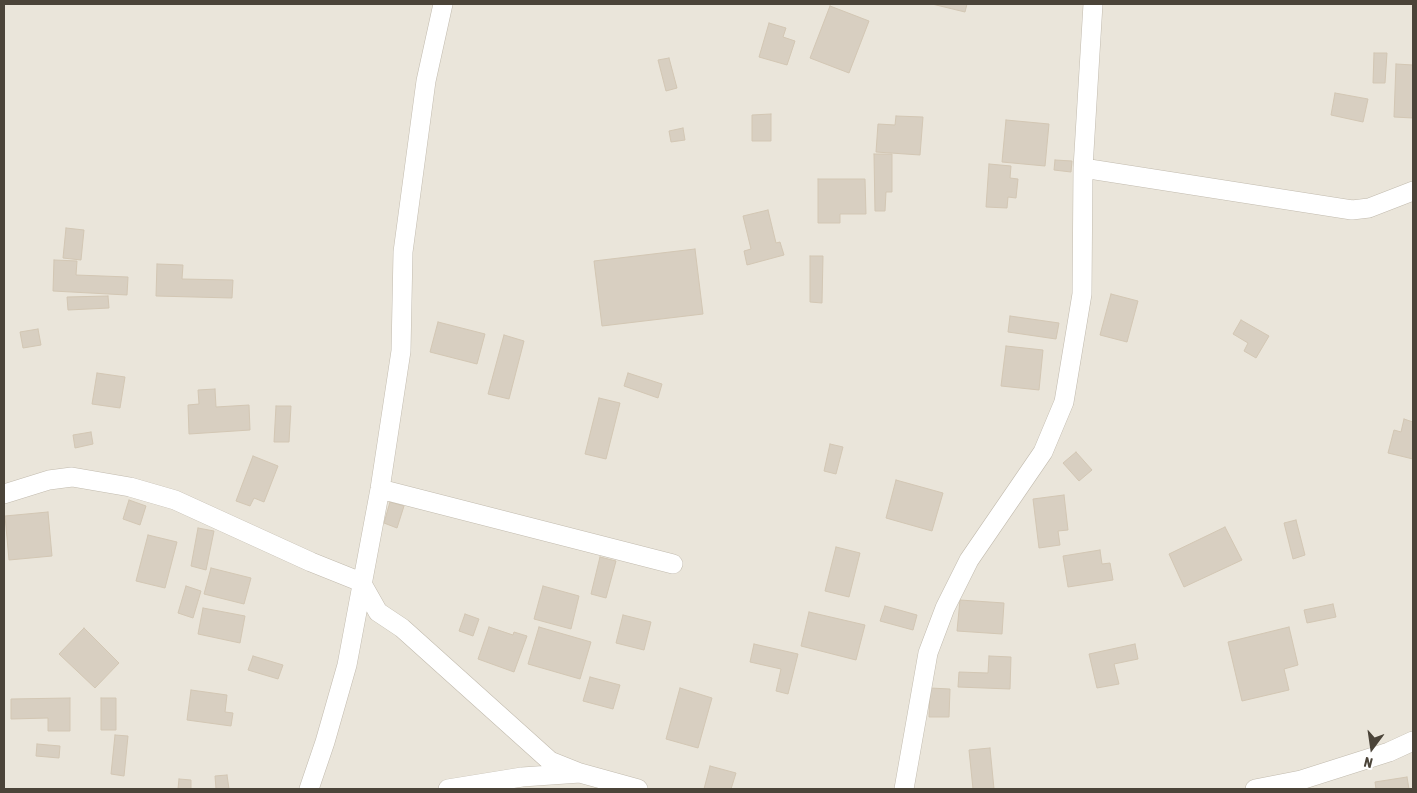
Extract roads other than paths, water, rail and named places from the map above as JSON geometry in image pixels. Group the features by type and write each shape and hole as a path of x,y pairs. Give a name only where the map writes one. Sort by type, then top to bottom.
{"street":[{"path":"309,789 325,742 347,665 361,582 380,489 400,350 403,252 426,81 442,4"},
{"path":"904,789 928,653 945,608 969,560 1043,452 1064,402 1082,294 1083,168 1094,4"},
{"path":"1083,168 1352,210 1369,208 1413,192"},
{"path":"4,494 49,480 72,477 130,487 175,500 311,562 361,582 378,612 402,628 570,779"},
{"path":"380,489 673,564"},
{"path":"1255,789 1301,780 1389,752 1413,741"},
{"path":"448,789 522,777 570,779 638,789"}]}
